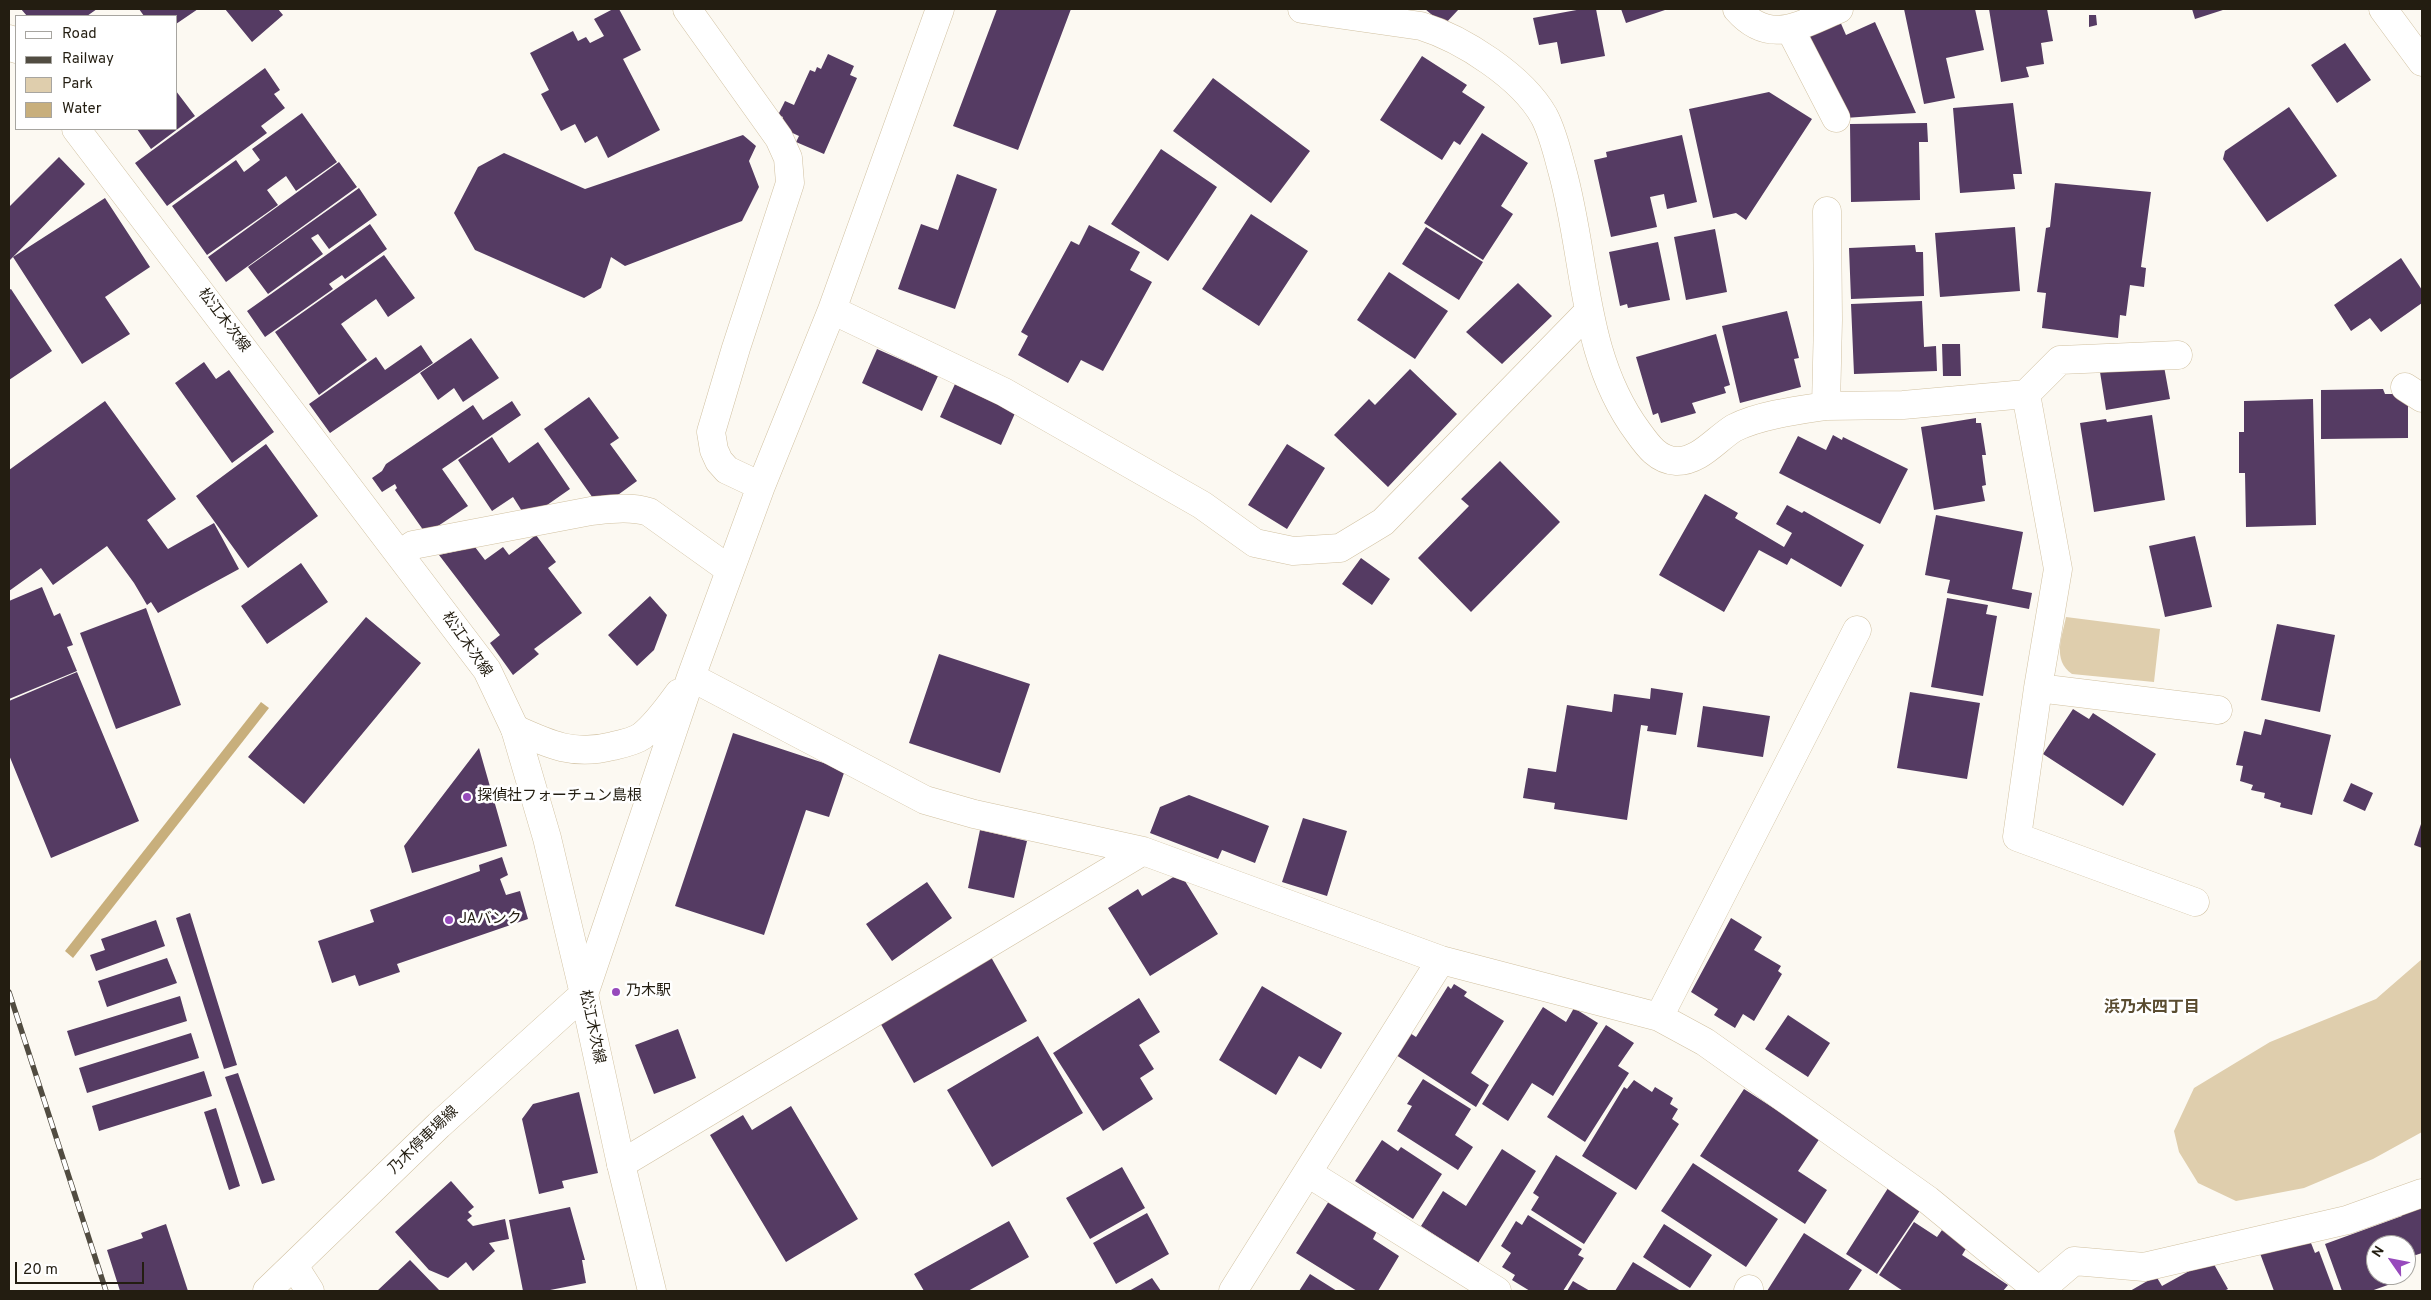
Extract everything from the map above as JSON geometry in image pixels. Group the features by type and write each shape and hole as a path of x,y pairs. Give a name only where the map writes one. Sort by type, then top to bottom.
{"street":[{"path":"688,9 779,138 790,166 790,183 736,348 711,432 714,450 719,461 727,470 761,486"},
{"path":"584,994 691,678 730,570 761,486 832,310 940,9"},
{"path":"1302,9 1421,26 1440,32 1496,67 1522,88 1536,104 1551,133 1568,194 1588,311 1600,359 1624,413 1650,448 1666,459 1684,460 1693,457 1735,428 1783,413 1826,406 1903,405 2026,394 2060,360 2178,355"},
{"path":"1737,9 1746,19 1760,28 1773,30 1790,29 1839,9"},
{"path":"2383,9 2422,62"},
{"path":"1790,29 1836,118"},
{"name":"松江木次線","path":"77,130 487,670 515,729 546,838 652,1291"},
{"path":"1826,406 1828,320 1827,211"},
{"path":"832,310 1004,392 1202,504 1255,543 1292,551 1340,548 1383,522 1588,311"},
{"path":"2026,394 2058,569 2038,688 2017,836 2195,902"},
{"path":"400,554 413,545 591,511 620,508 649,512 730,570"},
{"path":"1658,1017 1857,630"},
{"path":"515,729 545,742 574,751 594,751 620,745 640,737 661,716 691,678"},
{"path":"691,678 925,800 974,814 1143,851 1441,960 1658,1017 1705,1042 1928,1200 2039,1291 2074,1261 2144,1267 2347,1220 2422,1193"},
{"path":"2038,688 2218,710"},
{"path":"621,1164 1143,851"},
{"path":"1233,1291 1441,960"},
{"name":"乃木停車場線","path":"267,1291 438,1125 584,994"},
{"path":"1308,1173 1497,1291"},
{"path":"294,1266 310,1291"}],"green space":[{"path":"2066,617 2160,629 2154,682 2072,674 2062,662 2060,655"},
{"path":"2422,959 2422,1132 2373,1159 2304,1188 2236,1201 2198,1183 2179,1152 2174,1131 2194,1088 2270,1042 2376,999"}],"water":[{"path":"261,702 269,708 73,958 65,951"}],"building":[{"path":"21,9 97,9 88,15 26,15"},
{"path":"139,9 198,9 178,23 178,15 143,15"},
{"path":"225,9 278,9 283,15 252,42"},
{"path":"613,9 619,9 641,50 623,59 660,130 608,158 597,136 585,143 575,124 561,131 541,94 549,90 530,53 573,31 578,41 586,37 590,43 604,36 594,19"},
{"path":"997,9 1071,9 1018,150 953,126"},
{"path":"1425,9 1459,9 1444,25"},
{"path":"1582,9 1596,9 1605,56 1561,64 1557,42 1539,45 1533,18"},
{"path":"1621,9 1668,9 1626,23"},
{"path":"1904,9 1975,9 1984,50 1946,58 1955,98 1924,104"},
{"path":"1989,9 2047,9 2053,41 2041,43 2044,64 2026,67 2029,77 2001,82"},
{"path":"2192,9 2226,9 2195,19"},
{"path":"2089,15 2096,15 2097,25 2089,27"},
{"path":"1839,19 1846,35 1875,22 1916,113 1845,118 1807,33"},
{"path":"2345,43 2371,80 2337,103 2311,65"},
{"path":"828,54 854,66 850,75 857,78 824,154 796,142 799,136 786,130 788,126 780,123 783,117 778,115 785,101 794,105 810,70 815,72 817,67 821,69"},
{"path":"1422,56 1467,85 1462,92 1485,107 1460,145 1454,141 1442,160 1380,120"},
{"path":"265,68 280,90 274,94 285,108 261,126 267,133 167,206 135,163"},
{"path":"1213,78 1310,151 1271,203 1173,131"},
{"path":"1769,92 1812,119 1746,220 1736,213 1713,218 1689,109"},
{"path":"178,94 195,116 178,129"},
{"path":"2013,103 2022,174 2013,174 2015,189 1960,193 1953,108"},
{"path":"2289,107 2337,176 2267,222 2223,159 2225,151"},
{"path":"302,113 337,162 296,191 286,176 267,190 278,205 207,255 172,206 236,160 244,172 260,160 252,149"},
{"path":"1927,123 1928,142 1919,142 1920,200 1851,202 1850,124"},
{"path":"138,130 176,130 151,149"},
{"path":"1482,133 1528,163 1501,206 1513,214 1483,260 1424,223"},
{"path":"743,135 756,146 749,161 759,187 742,221 625,266 611,257 601,288 584,298 475,250 454,213 478,167 504,153 585,189"},
{"path":"1682,135 1697,202 1667,209 1664,194 1650,197 1657,227 1611,237 1594,160 1607,157 1606,152"},
{"path":"1161,149 1217,187 1168,261 1111,224"},
{"path":"59,157 85,184 9,261 9,207"},
{"path":"339,162 357,187 226,282 208,257"},
{"path":"957,174 997,189 955,309 898,289 921,224 938,230"},
{"path":"2055,183 2151,192 2141,267 2146,268 2144,287 2130,285 2126,316 2120,315 2118,338 2042,328 2046,293 2037,292 2046,228 2050,227"},
{"path":"359,188 377,215 329,249 318,234 311,238 323,254 268,294 248,267"},
{"path":"105,198 150,267 105,297 130,334 82,364 13,257"},
{"path":"1251,214 1308,251 1259,326 1202,289"},
{"path":"370,224 387,249 345,279 342,275 329,284 333,289 265,337 247,311"},
{"path":"1089,225 1140,252 1130,270 1152,282 1103,371 1081,360 1068,383 1018,355 1028,336 1021,332 1071,241 1079,245"},
{"path":"1426,227 1483,262 1459,300 1402,264"},
{"path":"2015,227 2020,291 1940,297 1935,233"},
{"path":"1715,229 1727,292 1686,300 1674,237"},
{"path":"1658,242 1670,300 1628,308 1627,304 1620,306 1609,252"},
{"path":"1915,245 1916,252 1923,252 1924,296 1851,299 1849,248"},
{"path":"384,255 415,298 388,317 376,299 341,324 367,360 319,395 275,332"},
{"path":"2401,258 2422,290 2422,303 2381,332 2370,318 2351,331 2334,305"},
{"path":"1389,272 1448,311 1415,359 1357,320"},
{"path":"1518,283 1552,316 1502,364 1466,332"},
{"path":"11,289 52,351 9,380 9,290"},
{"path":"1922,301 1924,347 1936,346 1937,371 1854,374 1851,304"},
{"path":"1787,311 1799,358 1794,359 1801,387 1740,403 1722,326"},
{"path":"1716,334 1730,385 1724,387 1726,393 1692,403 1696,413 1661,423 1658,413 1653,415 1636,357"},
{"path":"471,338 499,378 463,402 454,388 438,400 420,373"},
{"path":"1942,344 1960,344 1961,376 1943,376"},
{"path":"421,345 433,363 330,433 309,404 376,357 385,370"},
{"path":"877,349 938,376 922,411 862,383"},
{"path":"2163,361 2170,399 2106,410 2100,372"},
{"path":"204,362 216,379 229,370 274,432 232,463 175,383"},
{"path":"1410,369 1457,414 1388,487 1334,435 1369,399 1375,405"},
{"path":"955,384 1016,411 1001,445 940,417"},
{"path":"2383,389 2385,394 2408,394 2408,438 2321,439 2321,390"},
{"path":"589,397 619,438 610,444 637,481 600,508 544,429"},
{"path":"2313,399 2316,525 2246,527 2245,473 2239,473 2239,432 2244,432 2244,401"},
{"path":"105,401 176,499 147,520 168,549 214,523 239,569 158,613 151,602 147,605 134,583 107,546 53,585 41,568 9,591 9,470"},
{"path":"512,401 521,415 442,469 468,506 426,534 395,490 397,488 395,484 382,492 372,478 382,471 386,464 473,405 483,420"},
{"path":"2152,415 2165,500 2094,512 2080,423 2106,419 2107,422"},
{"path":"1976,418 1976,423 1981,423 1986,455 1982,455 1986,485 1982,486 1985,501 1934,510 1921,427"},
{"path":"1833,435 1842,440 1843,437 1908,469 1880,524 1779,473 1798,436 1826,450"},
{"path":"492,437 509,463 538,442 570,489 527,519 513,497 492,511 458,460"},
{"path":"266,444 318,516 248,568 196,496"},
{"path":"1287,444 1325,468 1287,529 1248,505"},
{"path":"1500,461 1560,522 1471,612 1418,558 1469,506 1461,499"},
{"path":"1705,494 1738,513 1735,518 1784,547 1792,533 1776,524 1787,505 1802,513 1804,511 1864,545 1841,587 1791,558 1787,565 1759,550 1724,612 1659,575"},
{"path":"1936,515 2023,532 2012,589 2032,593 2029,609 1947,593 1950,580 1925,575"},
{"path":"536,535 556,562 548,568 582,613 534,649 539,654 513,675 490,643 500,635 439,555 475,547 485,560 503,547 509,555"},
{"path":"2195,536 2212,607 2165,617 2149,546"},
{"path":"1361,558 1390,579 1372,605 1342,584"},
{"path":"301,563 328,602 267,644 241,606"},
{"path":"42,587 54,616 60,613 73,645 67,647 77,671 9,699 9,601"},
{"path":"650,596 667,615 654,650 637,666 608,635"},
{"path":"1947,598 1988,605 1986,614 1997,616 1983,696 1931,687"},
{"path":"146,608 181,705 116,729 80,633"},
{"path":"366,617 421,663 304,804 248,757"},
{"path":"2277,624 2335,635 2320,712 2261,700"},
{"path":"939,654 1030,684 1000,773 909,743"},
{"path":"77,672 139,821 51,858 9,755 9,701"},
{"path":"1651,688 1683,693 1676,735 1647,731 1648,726 1641,725 1627,820 1554,809 1555,803 1523,798 1528,768 1556,772 1567,705 1612,712 1614,694 1650,699"},
{"path":"1910,692 1980,703 1967,779 1897,768"},
{"path":"1703,706 1770,716 1763,757 1697,747"},
{"path":"2073,709 2089,719 2093,713 2156,754 2123,806 2043,754"},
{"path":"2265,719 2331,735 2312,815 2280,807 2281,803 2264,798 2265,793 2251,790 2253,785 2240,781 2243,766 2236,765 2244,731 2261,735"},
{"path":"733,733 845,770 829,817 806,810 764,935 675,906"},
{"name":"探偵社フォーチュン島根","path":"479,748 507,846 412,873 404,846"},
{"path":"2351,783 2373,793 2365,811 2343,801"},
{"path":"1189,795 1269,826 1255,863 1222,850 1218,859 1150,833 1160,807"},
{"path":"1303,818 1347,831 1327,896 1282,882"},
{"path":"2422,821 2422,848 2414,845"},
{"path":"980,830 1027,841 1014,898 968,888"},
{"name":"JAバンク","path":"502,857 508,875 500,879 506,895 520,891 528,919 397,964 400,972 359,986 355,975 332,983 318,941 374,922 370,910 480,871 479,865"},
{"path":"1180,873 1218,934 1150,976 1108,908 1138,889 1142,896"},
{"path":"927,882 952,918 892,961 866,924"},
{"path":"190,913 237,1065 224,1069 176,918"},
{"path":"1731,918 1762,937 1754,950 1781,966 1778,971 1782,974 1754,1021 1743,1014 1735,1028 1714,1015 1718,1009 1691,992"},
{"path":"156,920 165,946 96,971 90,955 105,950 101,939"},
{"path":"991,957 1027,1021 914,1083 878,1019"},
{"path":"167,958 177,983 107,1007 98,981"},
{"path":"1454,984 1467,992 1464,996 1504,1021 1471,1073 1489,1085 1476,1107 1396,1055 1410,1033 1416,1037 1448,986 1451,989"},
{"path":"1262,986 1342,1033 1321,1069 1299,1056 1276,1095 1219,1060"},
{"path":"180,996 187,1021 75,1056 67,1031"},
{"path":"1139,998 1160,1032 1139,1045 1154,1069 1140,1078 1153,1099 1103,1131 1053,1053"},
{"path":"1543,1007 1566,1022 1574,1008 1598,1023 1553,1096 1532,1083 1508,1121 1482,1104"},
{"path":"1788,1015 1830,1043 1808,1077 1765,1049"},
{"path":"1606,1025 1634,1043 1618,1066 1629,1073 1585,1142 1547,1117"},
{"path":"678,1029 696,1078 654,1094 635,1045"},
{"path":"191,1033 199,1058 87,1093 79,1068"},
{"path":"1038,1036 1083,1113 992,1167 947,1090"},
{"path":"204,1071 212,1096 99,1131 92,1106"},
{"path":"238,1073 275,1180 262,1184 225,1077"},
{"path":"1423,1079 1471,1109 1455,1135 1473,1147 1458,1170 1397,1131 1412,1106 1407,1104"},
{"path":"1634,1080 1652,1092 1655,1087 1673,1098 1670,1104 1678,1109 1672,1119 1679,1124 1636,1190 1582,1156 1624,1087 1627,1089"},
{"path":"1744,1089 1820,1138 1798,1171 1827,1190 1805,1224 1700,1156"},
{"path":"579,1092 598,1173 562,1181 564,1188 539,1194 522,1119 533,1104"},
{"path":"791,1106 858,1219 786,1262 710,1135 743,1115 752,1130"},
{"path":"216,1108 240,1186 229,1190 204,1112"},
{"path":"1382,1140 1398,1151 1401,1147 1442,1174 1413,1219 1355,1181"},
{"path":"1502,1149 1536,1171 1478,1263 1421,1226 1443,1191 1466,1206"},
{"path":"1556,1155 1617,1193 1584,1244 1531,1210 1539,1197 1533,1193"},
{"path":"1693,1163 1778,1219 1746,1267 1661,1211"},
{"path":"1122,1167 1145,1208 1090,1239 1066,1198"},
{"path":"451,1181 474,1207 468,1212 472,1216 467,1220 473,1226 505,1219 509,1239 489,1243 495,1251 473,1271 466,1262 448,1278 429,1270 395,1232"},
{"path":"1890,1185 1923,1206 1877,1274 1846,1254"},
{"path":"1329,1201 1377,1231 1373,1239 1399,1256 1378,1291 1357,1291 1296,1253"},
{"path":"2422,1202 2422,1253 2416,1255 2416,1235 2366,1235 2366,1285 2388,1285 2371,1291 2342,1291 2325,1244 2402,1216 2400,1210"},
{"path":"570,1207 585,1260 582,1260 586,1283 545,1291 523,1291 509,1220"},
{"path":"1147,1213 1169,1254 1116,1284 1093,1243"},
{"path":"1528,1215 1582,1249 1578,1255 1584,1258 1563,1291 1530,1291 1512,1280 1515,1275 1502,1267 1511,1253 1501,1246 1516,1221 1522,1225"},
{"path":"1009,1221 1029,1257 968,1291 924,1291 914,1274"},
{"path":"1914,1222 1937,1237 1942,1230 1967,1247 1962,1255 2008,1285 2003,1291 1903,1291 1879,1275"},
{"path":"166,1224 188,1291 120,1291 107,1250 143,1238 141,1233"},
{"path":"1664,1224 1712,1255 1690,1288 1643,1257"},
{"path":"1804,1233 1862,1270 1848,1291 1767,1291"},
{"path":"2309,1238 2315,1253 2319,1251 2334,1291 2274,1291 2258,1248"},
{"path":"2211,1259 2228,1289 2224,1291 2130,1291 2156,1276 2162,1286"},
{"path":"410,1260 440,1291 377,1291"},
{"path":"1633,1262 1681,1291 1615,1291"},
{"path":"1310,1274 1337,1291 1299,1291"},
{"path":"1152,1278 1161,1291 1129,1291"},
{"path":"1573,1281 1590,1291 1567,1291"}],"railway":[{"path":"9,992 106,1291"}],"place":[{"name":"探偵社フォーチュン島根","path":"467,797"},
{"name":"JAバンク","path":"449,920"},
{"name":"乃木駅","path":"616,992"}],"district":[{"name":"浜乃木四丁目","path":"2152,1009"}]}
